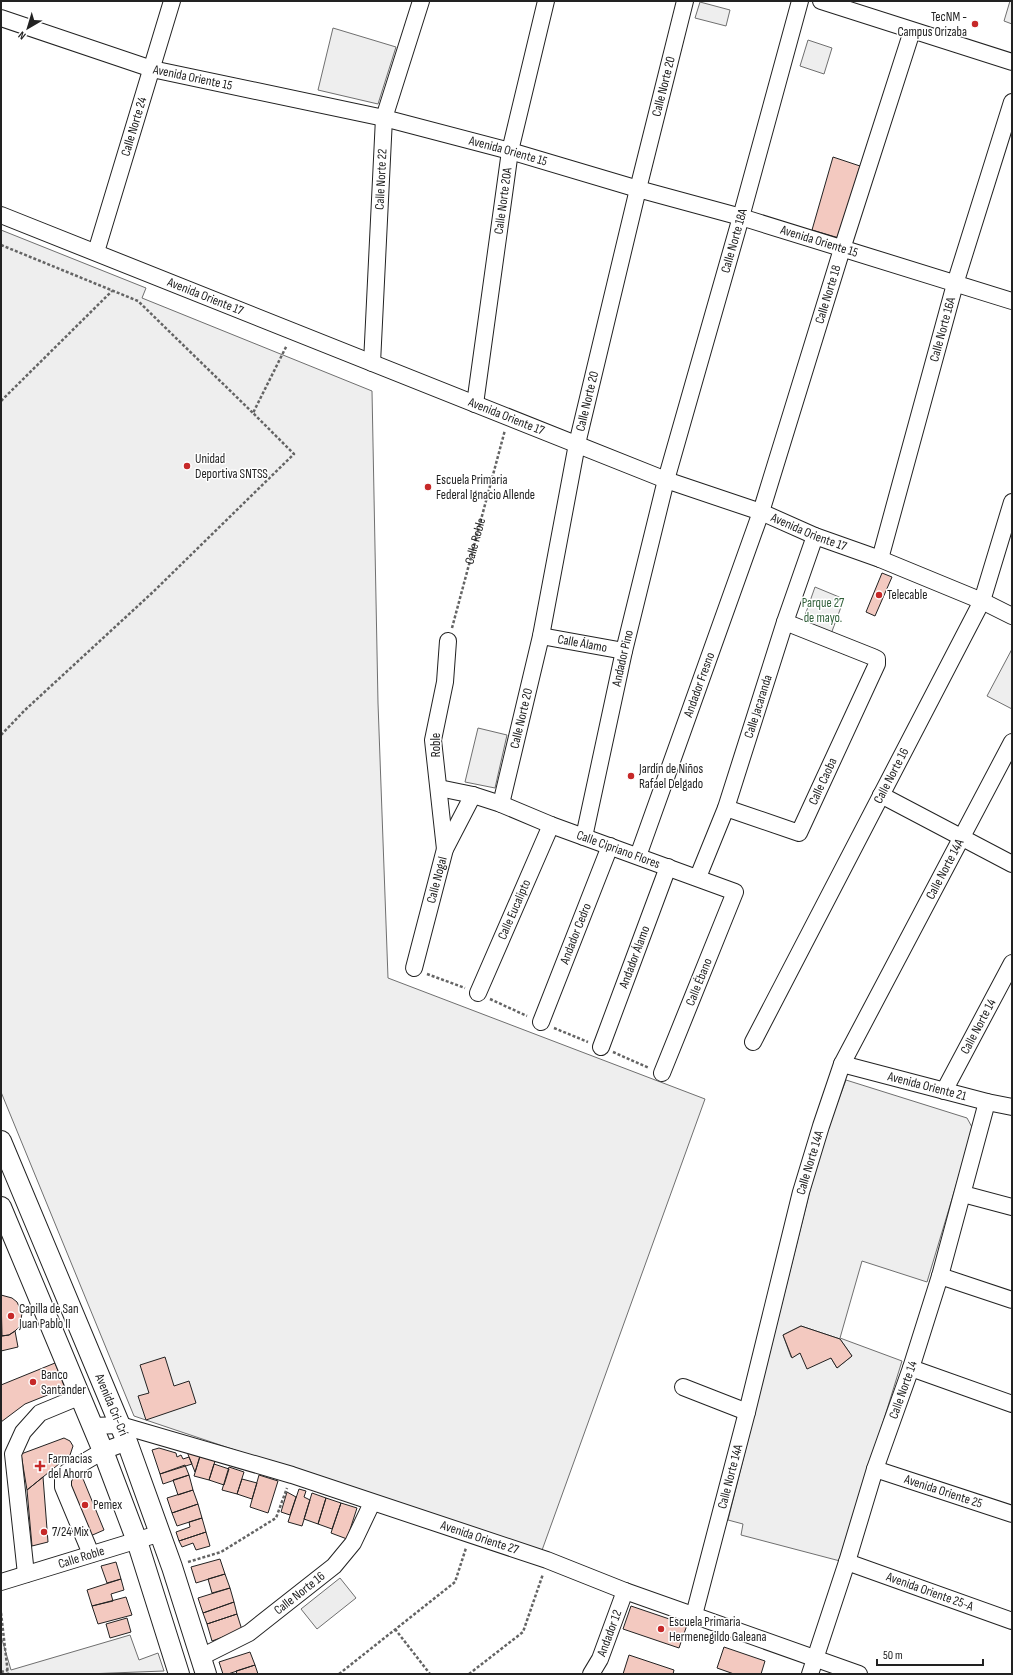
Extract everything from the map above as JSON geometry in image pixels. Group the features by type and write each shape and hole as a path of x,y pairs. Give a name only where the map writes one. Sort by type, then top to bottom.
{"main road":[{"name":"Avenida Cri-Crí","path":"1,1141 124,1433 161,1533 203,1666"},
{"name":"Avenida Cri-Crí","path":"1,1207 103,1451 137,1541 179,1674"}],"street":[{"name":"Calle Norte 24","path":"96,252 172,1"},
{"name":"Calle Norte 22","path":"372,363 384,118 421,1"},
{"name":"Calle Norte 20A","path":"475,404 510,151 546,1"},
{"name":"Calle Norte 20","path":"501,804 541,636 577,444 685,1"},
{"name":"Calle Norte 18A","path":"666,480 741,217 800,1"},
{"path":"821,1 1012,62"},
{"name":"Avenida Oriente 15","path":"1,18 152,69 384,118 510,151 638,189 741,217 1012,301"},
{"name":"Calle Norte 18","path":"761,512 842,249 912,31"},
{"name":"Calle Norte 16A","path":"880,559 955,284 1012,102"},
{"name":"Avenida Oriente 17","path":"1,215 666,480 761,512 815,536 880,559 982,600 1012,616"},
{"name":"Andador Pino","path":"584,837 624,651 666,480"},
{"name":"Calle Norte 16","path":"753,1042 982,600 1012,502"},
{"name":"Andador Fresno","path":"638,856 761,512"},
{"name":"Calle Jacaranda","path":"698,877 726,808 785,622 815,536"},
{"name":"Calle Caoba","path":"726,808 799,833 877,664 877,659 785,622"},
{"name":"Calle Álamo","path":"541,636 624,651"},
{"name":"Roble","path":"446,849 433,740 445,682 448,641"},
{"name":"Calle Norte 14A","path":"694,1615 747,1412 763,1339 807,1169 842,1064 963,838 1012,742"},
{"name":"Calle Cipriano Flores","path":"439,788 473,795 501,804 551,825 736,892"},
{"path":"881,794 1012,864"},
{"name":"Calle Nogal","path":"414,968 446,849 473,795"},
{"name":"Calle Eucalipto","path":"478,993 551,825"},
{"name":"Andador Cedro","path":"541,1022 610,846"},
{"name":"Andador Álamo","path":"601,1047 668,867"},
{"name":"Calle Ébano","path":"662,1073 736,892"},
{"name":"Calle Norte 14","path":"944,1091 1012,963"},
{"name":"Avenida Oriente 21","path":"842,1064 987,1102 1012,1107"},
{"name":"Calle Norte 14","path":"810,1674 848,1562 875,1469 911,1368 940,1276 987,1102"},
{"path":"963,1194 1012,1207"},
{"path":"940,1276 1012,1300"},
{"path":"911,1368 1012,1404"},
{"path":"683,1387 747,1412"},
{"path":"26,1574 13,1454 24,1432 40,1413 81,1396"},
{"name":"Avenida Oriente 27","path":"93,1426 292,1475 372,1503 547,1560 625,1591 860,1674"},
{"path":"91,1554 63,1487 63,1479 67,1472 103,1451 124,1433"},
{"name":"Avenida Oriente 25","path":"875,1469 1012,1514"},
{"name":"Calle Norte 16","path":"203,1666 249,1633 334,1566 354,1543 372,1503"},
{"name":"Calle Roble","path":"1,1582 161,1533"},
{"name":"Avenida Oriente 25-A","path":"848,1562 1012,1621"},
{"name":"Andador 12","path":"591,1674 600,1659 625,1591"}],"path":[{"path":"1,245 138,301 294,454 153,592 25,710 1,735"},
{"path":"1,401 112,291"},
{"path":"253,413 292,331"},
{"name":"Calle Roble","path":"448,641 508,418"},
{"path":"172,1567 221,1552 276,1518 292,1475"},
{"path":"339,1674 455,1582 470,1534"},
{"path":"469,1674 523,1632 547,1560"},
{"path":"1,1613 8,1674"},
{"path":"395,1629 430,1674"},
{"path":"1,1672 8,1670"}],"green space":[{"path":"1010,1 1012,1 1012,24 1004,21"},
{"path":"700,2 730,10 726,26 695,18"},
{"path":"333,28 396,47 378,104 318,90"},
{"path":"808,40 832,48 824,74 800,66"},
{"path":"1,230 146,288 142,298 372,391 378,703 388,978 705,1099 541,1553 134,1416 1,1092"},
{"name":"Parque 27 de mayo.","path":"815,587 844,599 831,634 803,621"},
{"path":"1012,649 1012,709 987,696"},
{"path":"478,728 507,735 495,788 465,782"},
{"path":"846,1080 967,1118 973,1129 927,1282 862,1261 840,1338 902,1361 840,1561 741,1535 743,1524 728,1520 821,1146","holes":["801,1326 840,1339 852,1356 837,1368 831,1358 800,1353 791,1357 783,1335"]},
{"path":"130,1635 139,1660 158,1653 164,1671 86,1674 1,1674 1,1636 11,1670"}],"shaded area":[{"path":"340,1578 356,1598 317,1629 301,1609"}],"building":[{"path":"833,157 860,166 839,238 812,230"},
{"name":"Telecable","path":"882,573 892,577 875,616 866,612"},
{"name":"Capilla de San Juan Pablo II","path":"1,1295 12,1298 17,1302 22,1313 20,1326 9,1335 2,1336"},
{"path":"801,1326 840,1339 852,1356 837,1368 831,1358 807,1369 800,1353 792,1358 783,1335"},
{"path":"15,1331 18,1347 1,1351 1,1336 9,1335"},
{"path":"165,1357 174,1386 189,1381 196,1403 146,1420 138,1396 149,1393 140,1365"},
{"path":"55,1363 65,1388 25,1404 1,1422 1,1385"},
{"name":"Farmacias del Ahorro","path":"64,1438 70,1441 73,1446 70,1455 27,1490 21,1454"},
{"path":"159,1448 176,1453 177,1457 181,1455 183,1459 189,1457 192,1464 160,1474 152,1450"},
{"path":"186,1449 201,1453 195,1472 189,1457"},
{"path":"201,1453 216,1458 209,1480 194,1476"},
{"path":"214,1464 229,1469 224,1485 209,1480"},
{"path":"185,1465 189,1475 163,1484 160,1474"},
{"path":"229,1467 244,1472 237,1494 222,1490"},
{"name":"Pemex","path":"81,1474 104,1530 88,1537 65,1480"},
{"path":"189,1475 193,1490 178,1495 173,1480"},
{"path":"259,1475 278,1481 268,1513 250,1507"},
{"path":"43,1477 48,1542 32,1546 27,1490"},
{"path":"242,1479 257,1483 252,1499 237,1494"},
{"path":"299,1489 306,1491 304,1497 310,1500 302,1526 288,1522"},
{"path":"193,1490 198,1504 172,1513 167,1498"},
{"path":"287,1492 296,1497 290,1515 281,1512"},
{"path":"312,1493 326,1498 318,1524 304,1519"},
{"path":"326,1498 341,1503 332,1529 318,1524"},
{"path":"341,1503 357,1508 347,1539 331,1533"},
{"path":"198,1504 202,1518 177,1526 172,1513"},
{"path":"202,1518 206,1532 179,1541 176,1532 190,1527 189,1522"},
{"path":"206,1532 210,1546 196,1550 193,1543 182,1547 179,1541"},
{"path":"220,1559 225,1574 196,1583 191,1567"},
{"path":"116,1562 121,1579 107,1583 101,1566"},
{"path":"225,1574 230,1588 212,1593 208,1579"},
{"path":"121,1579 124,1590 111,1594 113,1601 92,1606 87,1590"},
{"path":"230,1588 234,1602 203,1613 198,1598"},
{"path":"126,1597 132,1615 98,1624 92,1606"},
{"path":"234,1602 237,1614 207,1624 203,1613"},
{"path":"631,1606 687,1625 679,1648 623,1629"},
{"path":"237,1614 242,1630 212,1641 207,1624"},
{"path":"127,1618 131,1632 110,1638 106,1624"},
{"path":"724,1647 765,1661 761,1674 734,1674 717,1668"},
{"path":"250,1652 255,1665 228,1674 223,1674 219,1662"},
{"path":"629,1655 674,1670 673,1674 623,1674"},
{"path":"255,1665 258,1674 237,1674 236,1671"}],"place":[{"name":"TecNM - Campus Orizaba","path":"975,24"},
{"name":"Unidad Deportiva SNTSS","path":"187,466"},
{"name":"Escuela Primaria Federal Ignacio Allende","path":"428,487"},
{"name":"Telecable","path":"879,595"},
{"name":"Jardín de Niños Rafael Delgado","path":"631,776"},
{"name":"Capilla de San Juan Pablo II","path":"11,1316"},
{"name":"Banco Santander","path":"33,1382"},
{"name":"Farmacias del Ahorro","path":"40,1466"},
{"name":"Pemex","path":"85,1505"},
{"name":"7/24 Mix","path":"44,1532"},
{"name":"Escuela Primaria Hermenegildo Galeana","path":"661,1629"}]}
